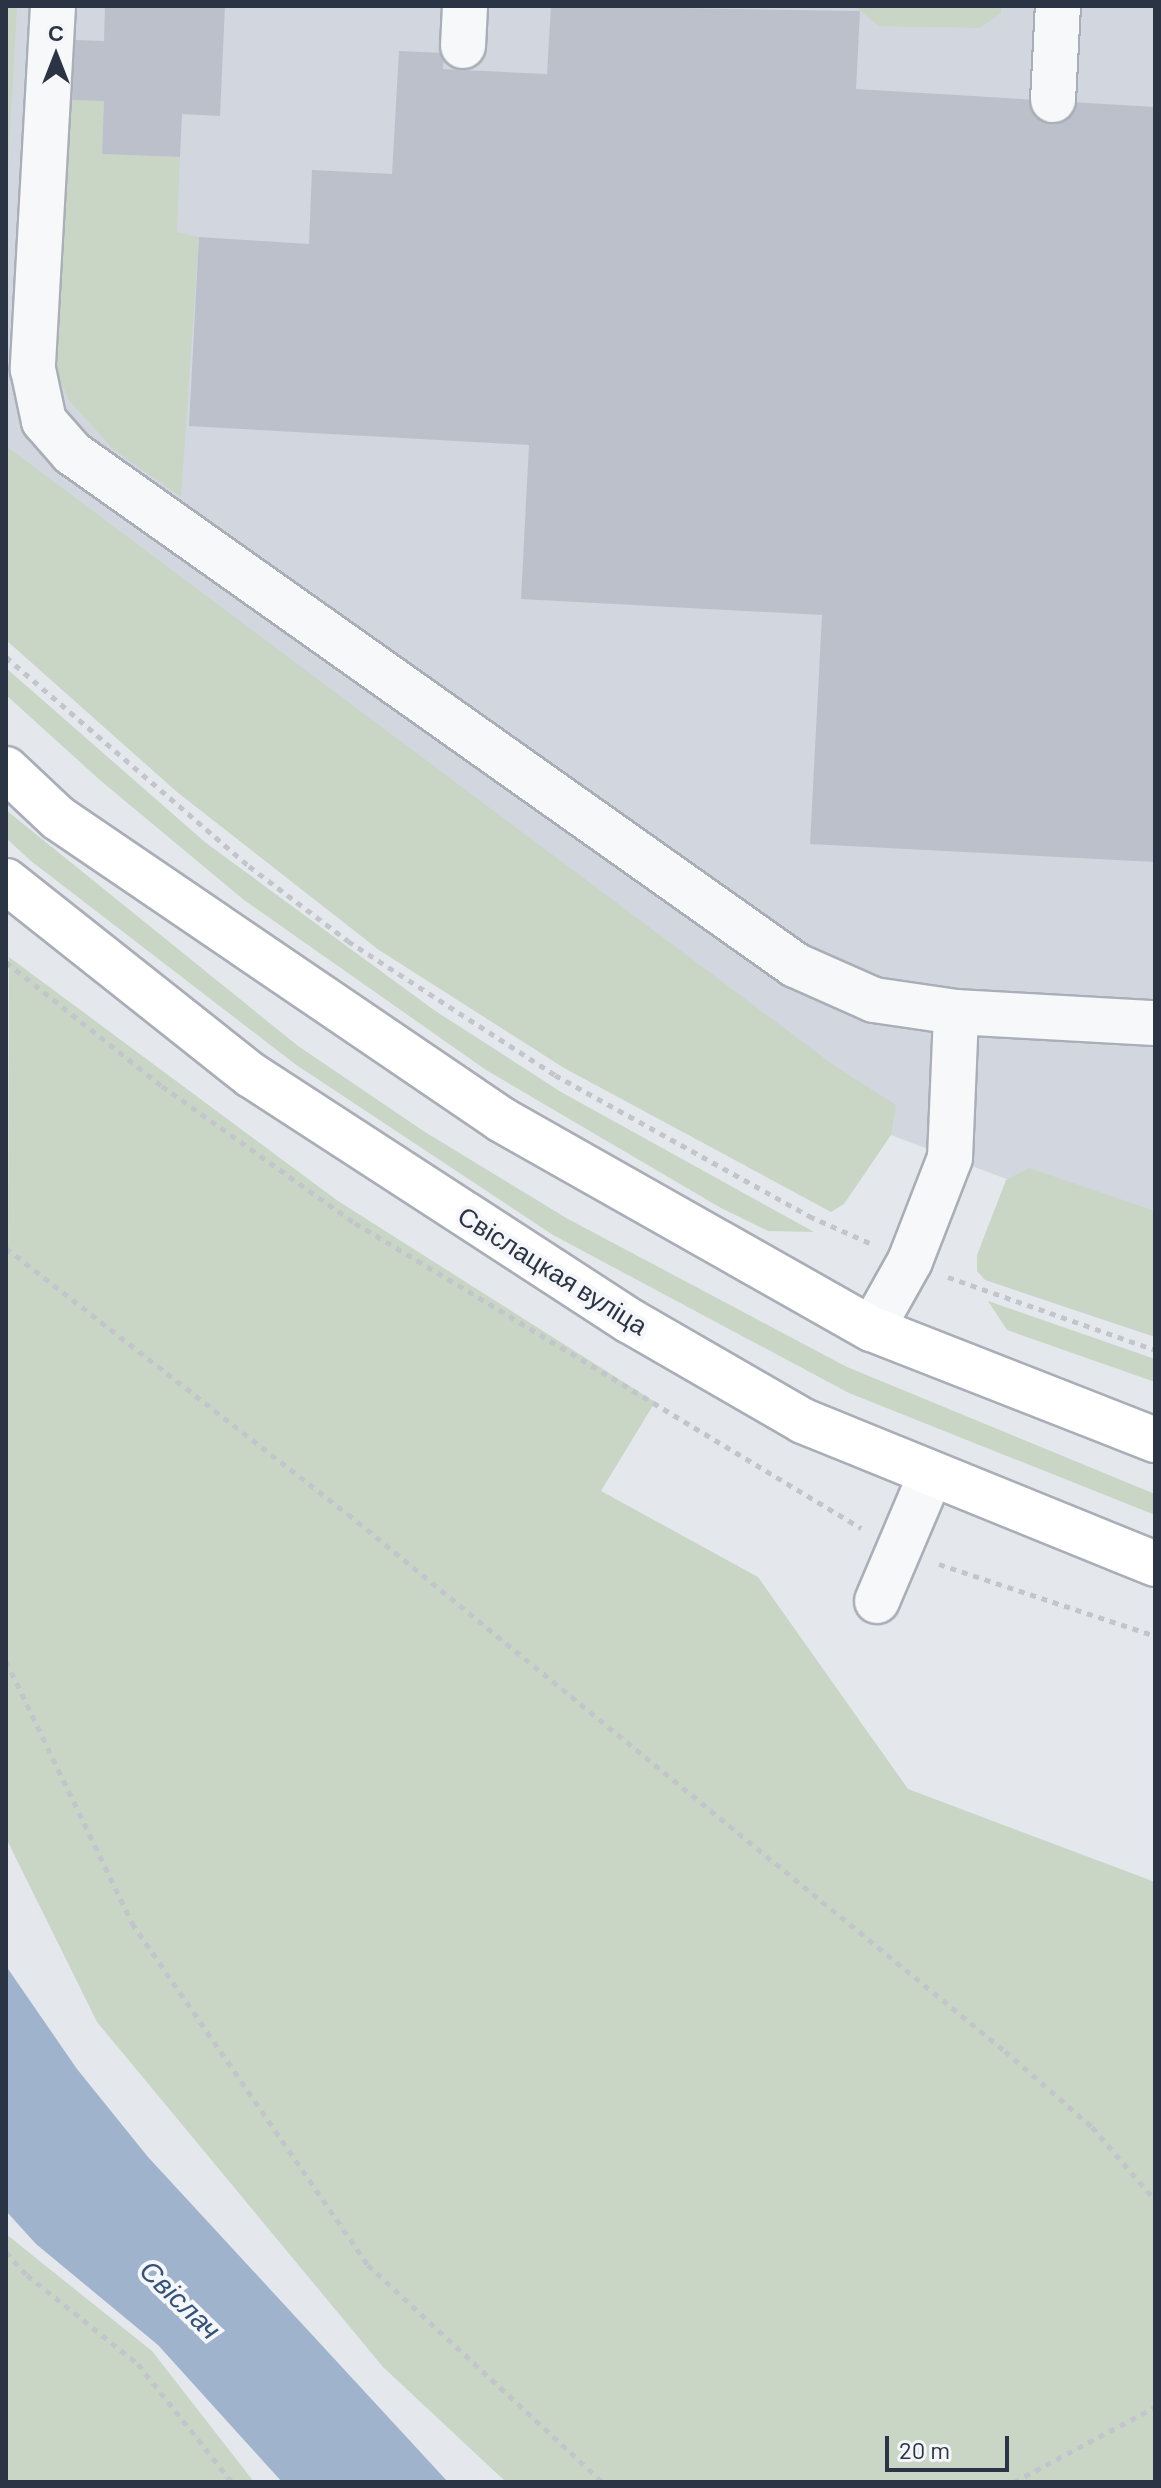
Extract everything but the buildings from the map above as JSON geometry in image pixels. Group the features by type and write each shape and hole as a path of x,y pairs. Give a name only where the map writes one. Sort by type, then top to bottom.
{"main road":[{"path":"6,769 58,818 502,1120 872,1329 1155,1440"},
{"name":"Свіслацкая вуліца","path":"6,881 251,1075 630,1321 803,1421 930,1476 1155,1564"}],"lane":[{"path":"53,6 33,369 44,421 72,453 795,965 874,1000 956,1012 1155,1023"},
{"path":"1053,100 1058,6"},
{"path":"872,1329 910,1261 950,1158 956,1012"},
{"path":"877,1601 895,1549 930,1476"}],"path":[{"path":"6,657 236,856 348,941 555,1075 809,1216 910,1261 1155,1350"},
{"path":"6,962 162,1086 355,1223 895,1549 1155,1636"},
{"path":"6,1248 360,1523 1005,2051 1092,2127 1155,2200"},
{"path":"6,1661 132,1923 368,2265 602,2482"},
{"path":"6,2252 27,2275 138,2364 232,2482"},
{"path":"1014,2482 1155,2407"}],"shaded area":[{"path":"6,6 1155,6 1155,1236 891,1135 814,1099 6,494"}],"green space":[{"path":"6,6 17,6 6,204"},
{"path":"854,6 1001,6 1001,13 980,28 879,26"},
{"path":"72,100 104,101 102,154 180,157 177,232 199,237 181,497 113,449 69,400 57,374"},
{"path":"6,446 835,1066 896,1105 891,1135 844,1204 831,1212 564,1068 379,950 177,792 6,640"},
{"path":"6,668 206,843 434,1010 561,1092 814,1232 768,1231 721,1208 486,1070 244,900 101,781 6,695"},
{"path":"6,810 298,1046 425,1132 568,1219 847,1367 1155,1494 1155,1515 849,1393 553,1235 295,1064 31,861 6,838"},
{"path":"9,957 338,1201 655,1402 601,1491 758,1577 908,1789 1155,1882 1155,2482 506,2482 383,2367 97,2022 6,1838"},
{"path":"1029,1168 1155,1211 1155,1337 985,1280 977,1271 977,1255 1006,1180"},
{"path":"988,1301 1155,1359 1155,1382 1007,1330"},
{"path":"6,2234 152,2351 254,2482 6,2482"}],"water":[{"name":"Свіслач","path":"6,1966 77,2069 148,2157 448,2482 282,2482 158,2345 36,2244 6,2211"}]}
